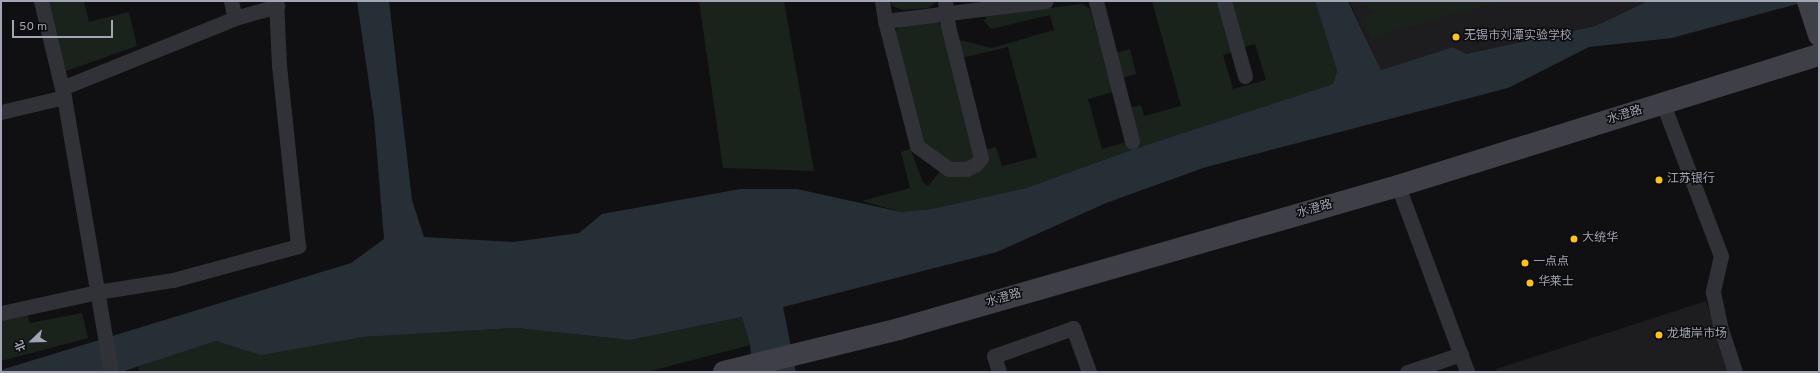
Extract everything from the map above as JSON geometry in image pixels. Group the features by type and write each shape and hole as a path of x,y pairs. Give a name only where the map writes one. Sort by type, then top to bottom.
{"street":[{"path":"41,1 63,93 111,372"},
{"path":"231,1 235,18"},
{"path":"882,1 885,21 917,146 949,169 966,169 975,165 981,158 948,26 946,8"},
{"path":"885,21 946,8 1046,1"},
{"path":"1096,1 1132,141"},
{"path":"1224,1 1245,76"},
{"path":"1,112 63,93 235,18 276,4 280,66 298,246 173,280 97,292 1,313"},
{"path":"1809,5 1819,35"},
{"name":"水澄路","path":"732,370 899,329 1398,186 1819,55"},
{"path":"1664,104 1721,256 1713,292 1720,326 1735,372"},
{"path":"1398,186 1467,372"},
{"path":"999,372 994,356 1073,328 1089,372"},
{"path":"1407,372 1461,354"}],"shaded area":[{"path":"46,1 84,1 89,22 129,12 137,46 63,72"},
{"path":"357,1 389,1 412,200 424,237 513,242 579,233 602,214 740,189 797,189 901,212 931,209 1026,188 1131,150 1333,84 1337,71 1315,1 1348,1 1381,70 1453,47 1466,54 1595,26 1648,1 1808,1 1672,38 1589,47 1508,88 1206,167 1106,203 997,252 783,307 796,372 753,372 750,345 742,317 630,340 516,328 363,337 261,355 216,341 121,372 1,372 1,370 351,263 384,239 374,118"},
{"path":"699,1 784,1 814,171 723,168"},
{"path":"891,1 938,1 928,8 903,10 892,6"},
{"path":"1152,1 1219,1 1233,52 1223,55 1233,89 1266,80 1255,44 1243,47 1229,1 1315,1 1337,71 1333,84 1131,150 1026,188 931,209 901,212 862,201 910,188 901,152 910,149 923,182 928,186 942,169 975,171 987,164 984,150 996,147 1002,166 1037,157 1008,47 961,58 959,40 992,48 1054,30 1050,15 991,29 984,21 987,16 1082,4 1090,9 1113,92 1088,99 1102,149 1138,139 1129,108 1141,105 1144,116 1181,106"},
{"name":"无锡市刘潭实验学校","path":"1349,1 1648,1 1595,26 1466,54 1453,47 1381,70"},
{"path":"1356,1 1502,1 1371,38 1363,17 1376,13"},
{"path":"932,20 938,22 943,29 977,153 974,160 953,166 921,143 893,35 900,25"},
{"path":"1130,49 1136,74 1122,78 1115,53"},
{"name":"龙塘岸市场","path":"1706,301 1729,372 1498,372 1496,369"},
{"path":"82,313 88,338 1,361 1,320 27,314 30,323"},
{"path":"742,317 750,345 647,372 139,372 138,365 216,341 261,354 363,337 516,328 630,340"}],"place":[{"name":"无锡市刘潭实验学校","path":"1456,37"},
{"name":"江苏银行","path":"1659,180"},
{"name":"大统华","path":"1574,239"},
{"name":"一点点","path":"1525,263"},
{"name":"华莱士","path":"1530,283"},
{"name":"龙塘岸市场","path":"1659,335"}]}
